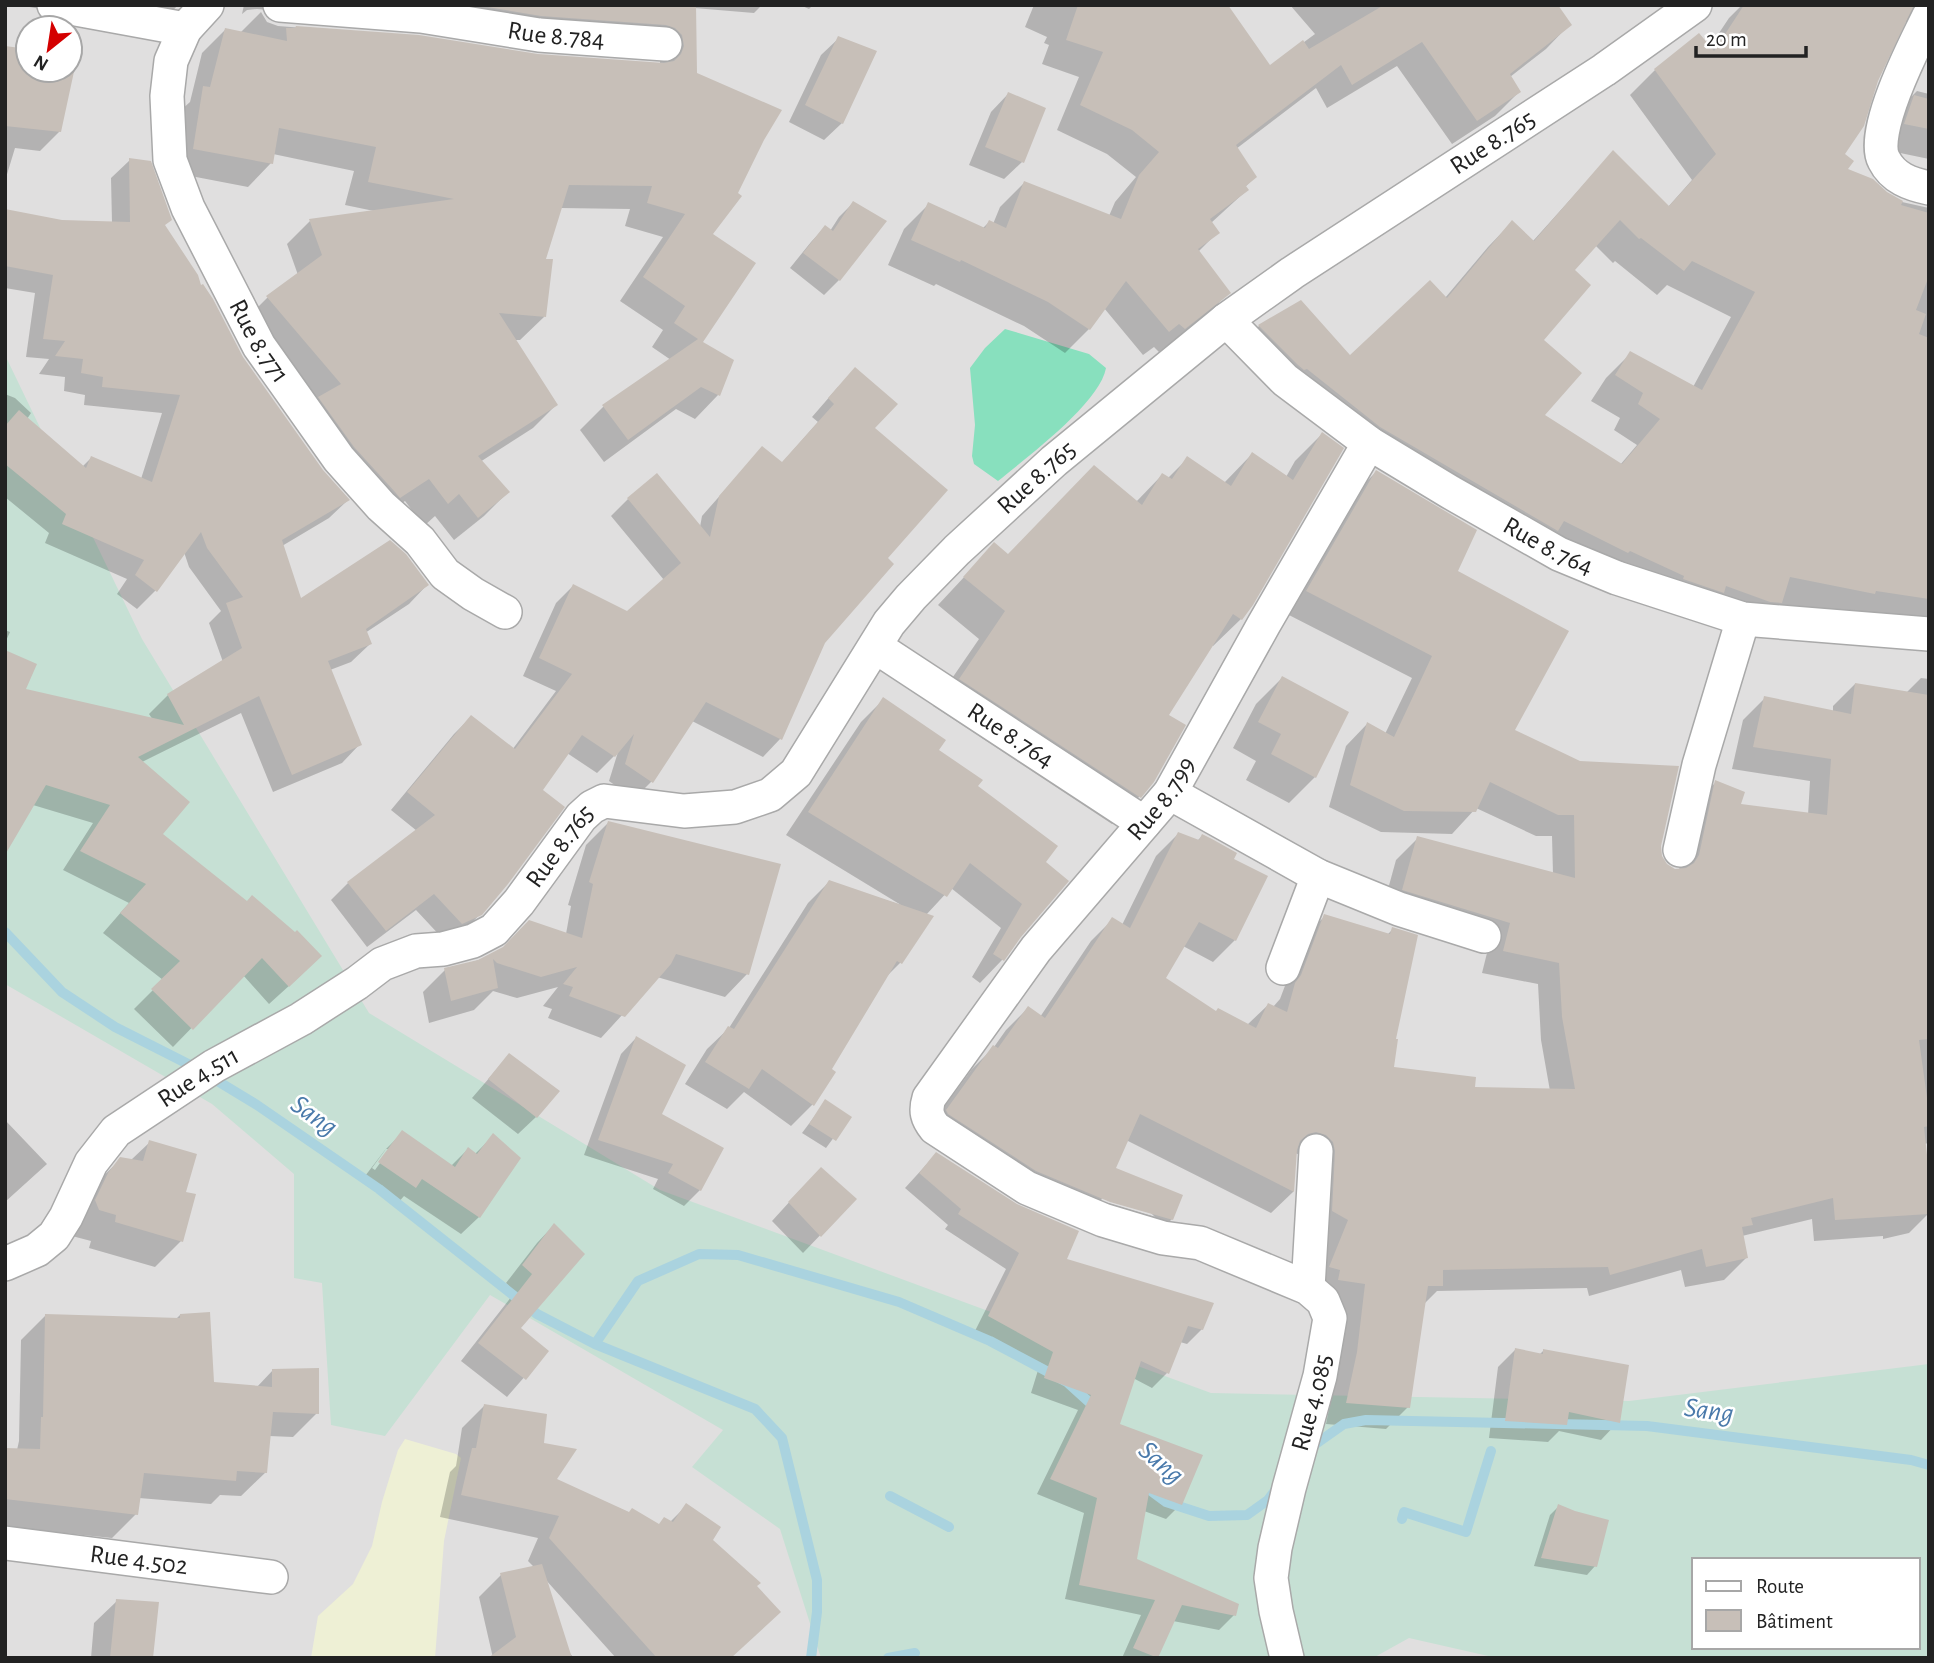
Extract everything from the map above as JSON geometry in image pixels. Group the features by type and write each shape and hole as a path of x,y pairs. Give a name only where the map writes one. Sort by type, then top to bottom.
{"street":[{"path":"54,5 196,17"},
{"name":"Rue 8.784","path":"281,5 421,16 539,35 665,44"},
{"name":"Rue 8.765","path":"443,949 473,941 494,930 519,902 581,817 604,801 684,811 734,807 770,795 796,773 889,623 957,550 1054,461 1226,320 1292,273 1604,71 1695,5"},
{"path":"1929,16 1881,132 1882,158 1893,172 1909,183 1929,188"},
{"name":"Rue 8.771","path":"196,17 172,61 169,85 170,160 188,208 259,346 339,458 381,506 420,541 445,574 505,612"},
{"name":"Rue 8.764","path":"1226,320 1285,380 1369,443 1559,554 1617,578 1743,619 1929,634"},
{"name":"Rue 8.799","path":"1308,1288 1200,1243 1163,1238 1103,1220 1027,1188 935,1128 928,1118 926,1108 936,1089 1036,949 1170,793 1369,443"},
{"path":"1680,850 1699,765 1743,619"},
{"name":"Rue 8.764","path":"876,647 1144,823"},
{"path":"1170,793 1318,876 1399,909 1484,936"},
{"path":"1283,968 1318,876"},
{"name":"Rue 4.511","path":"5,1264 37,1250 54,1236 66,1217 91,1163 116,1132 214,1066 301,1019 382,964 416,951 443,949"},
{"path":"1308,1288 1316,1151"},
{"name":"Rue 4.085","path":"1287,1658 1271,1578 1275,1548 1320,1376 1330,1318 1323,1301 1308,1288"},
{"name":"Rue 4.502","path":"5,1543 271,1577"}],"shaded area":[{"path":"5,5 1929,5 1929,1658 5,1658"}],"green space":[{"path":"1005,329 1089,354 1106,368 1101,382 1077,413 998,481 974,464 972,456 975,425 970,368 985,348"},
{"path":"5,355 142,639 369,1013 660,1190 1211,1393 1629,1401 1929,1364 1929,1658 1497,1658 1409,1638 1373,1658 821,1658 780,1529 692,1467 723,1430 490,1295 385,1436 331,1425 322,1283 294,1278 294,1174 212,1104 5,984"},
{"path":"405,1439 456,1454 461,1458 444,1541 435,1658 311,1658 318,1616 353,1584 372,1546 398,1450"}],"building":[{"path":"475,5 696,5 697,73 782,110 738,193 742,196 713,234 756,263 703,342 734,360 720,396 701,387 628,440 602,405 698,339 674,323 685,306 643,277 685,214 647,203 652,186 569,185 546,259 553,259 546,317 499,313 558,405 478,456 510,492 478,518 459,494 448,504 429,479 400,498 354,447 318,397 341,384 266,296 322,255 309,219 454,199 368,182 376,147 279,128 273,164 193,149 203,86 210,87 225,28 287,41 286,28 296,26 419,35 538,54 664,63 674,61 684,46 682,35 675,28 666,25 541,16"},
{"path":"1078,5 1228,5 1270,65 1303,40 1309,49 1384,5 1558,5 1572,25 1510,74 1521,92 1477,121 1422,42 1352,85 1341,65 1236,145 1257,177 1246,186 1249,190 1210,219 1220,233 1198,249 1231,293 1185,329 1179,324 1169,332 1126,281 1090,330 1048,302 961,260 960,262 911,240 928,202 985,228 989,220 1006,228 1024,181 1121,219 1139,175 1159,152 1132,130 1080,105 1103,52 1066,40"},
{"path":"1744,5 1914,5 1878,81 1864,126 1845,154 1854,161 1848,169 1873,179 1887,192 1903,201 1901,205 1929,213 1929,276 1916,310 1926,314 1919,334 1929,338 1929,599 1876,591 1875,594 1790,577 1782,603 1770,602 1726,586 1724,593 1683,579 1684,576 1630,551 1628,553 1564,521 1558,531 1380,427 1307,369 1304,370 1298,365 1258,325 1301,300 1350,355 1430,280 1447,298 1512,220 1534,241 1613,150 1669,206 1716,154 1654,69 1699,33 1714,51","holes":["1620,220 1639,239 1684,271 1692,261 1755,292 1702,390 1630,351 1615,375 1643,393 1638,404 1660,419 1622,464 1545,415 1582,373 1544,340 1591,285 1575,270"]},
{"path":"838,36 877,51 843,124 805,105"},
{"path":"5,46 14,47 14,84 71,84 61,132 5,126"},
{"path":"1008,92 1046,108 1024,163 985,147"},
{"path":"1914,95 1929,99 1929,129 1904,124"},
{"path":"129,158 151,161 172,220 165,225 198,275 201,285 203,284 213,299 243,357 323,470 350,500 282,540 301,598 390,540 406,554 429,585 366,629 372,644 328,661 362,745 292,775 259,696 138,757 190,802 163,834 247,901 252,895 295,932 297,930 322,956 289,987 262,958 193,1030 151,989 180,961 120,913 146,884 80,851 110,805 46,785 5,855 5,650 37,664 26,689 184,725 167,694 242,648 226,603 243,597 207,548 201,532 157,592 135,575 144,560 62,524 66,514 5,464 5,426 19,410 86,468 91,456 152,482 180,395 102,387 103,377 81,373 83,359 55,356 65,341 43,339 53,275 5,266 5,209 62,220 130,222"},
{"path":"853,201 887,221 840,281 803,253 825,225 833,231"},
{"path":"855,367 898,404 875,428 948,490 888,558 894,564 825,643 782,740 706,702 653,783 625,764 634,734 615,757 582,735 543,790 565,807 482,915 462,924 434,894 386,931 347,882 435,815 407,792 471,715 515,749 572,674 539,658 573,584 627,611 681,563 627,498 657,473 710,537 719,496 762,446 782,462 834,404 828,398"},
{"path":"1322,432 1344,448 1253,605 1242,620 1233,614 1169,715 1186,725 1154,782 1141,798 959,679 1005,611 963,577 994,542 1008,554 1094,465 1142,505 1162,473 1172,479 1187,456 1231,486 1252,452 1293,480"},
{"path":"1376,470 1477,530 1458,571 1569,631 1515,730 1580,761 1679,766 1661,846 1662,856 1667,864 1675,869 1686,868 1694,863 1699,855 1715,780 1745,792 1741,804 1827,815 1831,759 1753,747 1764,696 1851,714 1855,683 1929,695 1929,1039 1919,1040 1929,1112 1929,1126 1924,1127 1929,1173 1929,1214 1835,1220 1833,1198 1751,1218 1753,1225 1742,1227 1748,1258 1706,1267 1702,1249 1610,1275 1608,1267 1443,1270 1443,1286 1428,1286 1410,1408 1346,1403 1357,1352 1365,1284 1338,1280 1340,1270 1329,1267 1348,1220 1332,1211 1335,1151 1333,1142 1326,1135 1316,1132 1308,1134 1300,1141 1294,1192 1140,1114 1116,1168 1183,1195 1173,1220 1110,1202 1036,1171 948,1114 946,1110 993,1045 998,1048 1028,1006 1045,1018 1112,917 1130,928 1178,832 1199,840 1202,834 1237,853 1234,859 1268,876 1236,941 1199,922 1166,978 1216,1011 1218,1008 1256,1028 1268,1003 1287,1012 1295,983 1301,975 1324,914 1390,934 1392,927 1418,935 1396,1039 1394,1067 1476,1077 1475,1087 1575,1089 1562,1017 1559,963 1503,951 1510,923 1402,890 1417,836 1575,878 1574,815 1558,815 1490,782 1476,812 1404,811 1350,785 1367,722 1394,737 1432,656 1306,591"},
{"path":"1282,676 1349,712 1316,778 1271,754 1281,734 1258,722"},
{"path":"883,697 946,740 939,750 983,780 978,786 1058,846 1046,862 1069,881 1004,961 993,954 1022,904 970,863 947,897 808,812"},
{"path":"608,821 781,864 749,975 676,954 671,964 625,1017 569,996 573,987 563,984 577,967 541,977 497,963 493,959 498,988 451,1001 444,968 478,960 503,947 529,920 582,938 593,884 589,882"},
{"path":"829,880 934,916 902,964 897,961 832,1069 836,1072 814,1106 762,1069 749,1089 705,1062 728,1026 734,1029"},
{"path":"636,1036 686,1065 662,1114 724,1148 701,1191 668,1173 673,1164 598,1140"},
{"path":"509,1053 560,1091 537,1118 488,1079"},
{"path":"825,1099 852,1117 836,1141 809,1124"},
{"path":"402,1130 455,1167 468,1147 477,1154 493,1133 521,1158 480,1218 422,1179 416,1188 378,1162"},
{"path":"149,1140 197,1154 186,1192 196,1194 183,1242 115,1222 116,1215 99,1210 95,1200 108,1173 120,1157 143,1161"},
{"path":"936,1152 1017,1204 1079,1231 1067,1259 1214,1303 1203,1330 1188,1326 1169,1374 1141,1361 1120,1424 1203,1455 1182,1505 1149,1493 1137,1559 1239,1604 1236,1616 1182,1605 1158,1658 1133,1648 1155,1600 1079,1585 1097,1498 1050,1479 1091,1395 1044,1378 1053,1352 988,1316 1019,1253 958,1214 961,1209 919,1173"},
{"path":"821,1167 857,1199 821,1237 788,1202"},
{"path":"554,1223 585,1254 521,1328 549,1351 526,1380 478,1343 532,1274 522,1265"},
{"path":"210,1312 214,1382 272,1387 272,1369 319,1368 319,1414 273,1412 267,1473 237,1471 236,1481 144,1473 138,1515 5,1499 5,1448 40,1449 45,1314 180,1318 180,1314"},
{"path":"1515,1348 1543,1354 1543,1349 1629,1365 1620,1423 1569,1412 1567,1425 1505,1421"},
{"path":"484,1404 547,1414 544,1443 577,1449 557,1479 629,1512 632,1508 659,1524 664,1517 673,1522 686,1503 721,1527 713,1540 761,1583 757,1586 781,1612 731,1658 657,1658 549,1538 559,1516 461,1495 472,1448 476,1448"},
{"path":"1558,1504 1609,1520 1597,1567 1541,1558"},
{"path":"542,1564 572,1658 488,1658 516,1637 500,1573"},
{"path":"116,1599 159,1602 153,1658 110,1658"}],"waterway":[{"name":"Sang","path":"5,932 62,992 115,1027 196,1068 257,1105 379,1189 537,1314 595,1344 755,1409 782,1438 817,1580 817,1612 811,1658"},
{"name":"Sang","path":"595,1344 638,1281 699,1254 738,1255 899,1302 990,1341 1067,1382 1099,1411"},
{"name":"Sang","path":"1310,1448 1344,1424 1366,1420 1647,1426 1911,1460 1929,1465"},
{"path":"1402,1519 1404,1512 1466,1532 1491,1451"},
{"name":"Sang","path":"1147,1488 1166,1502 1209,1516 1247,1515 1268,1500 1277,1488"},
{"path":"890,1496 949,1527"},
{"path":"888,1658 915,1653"}]}
